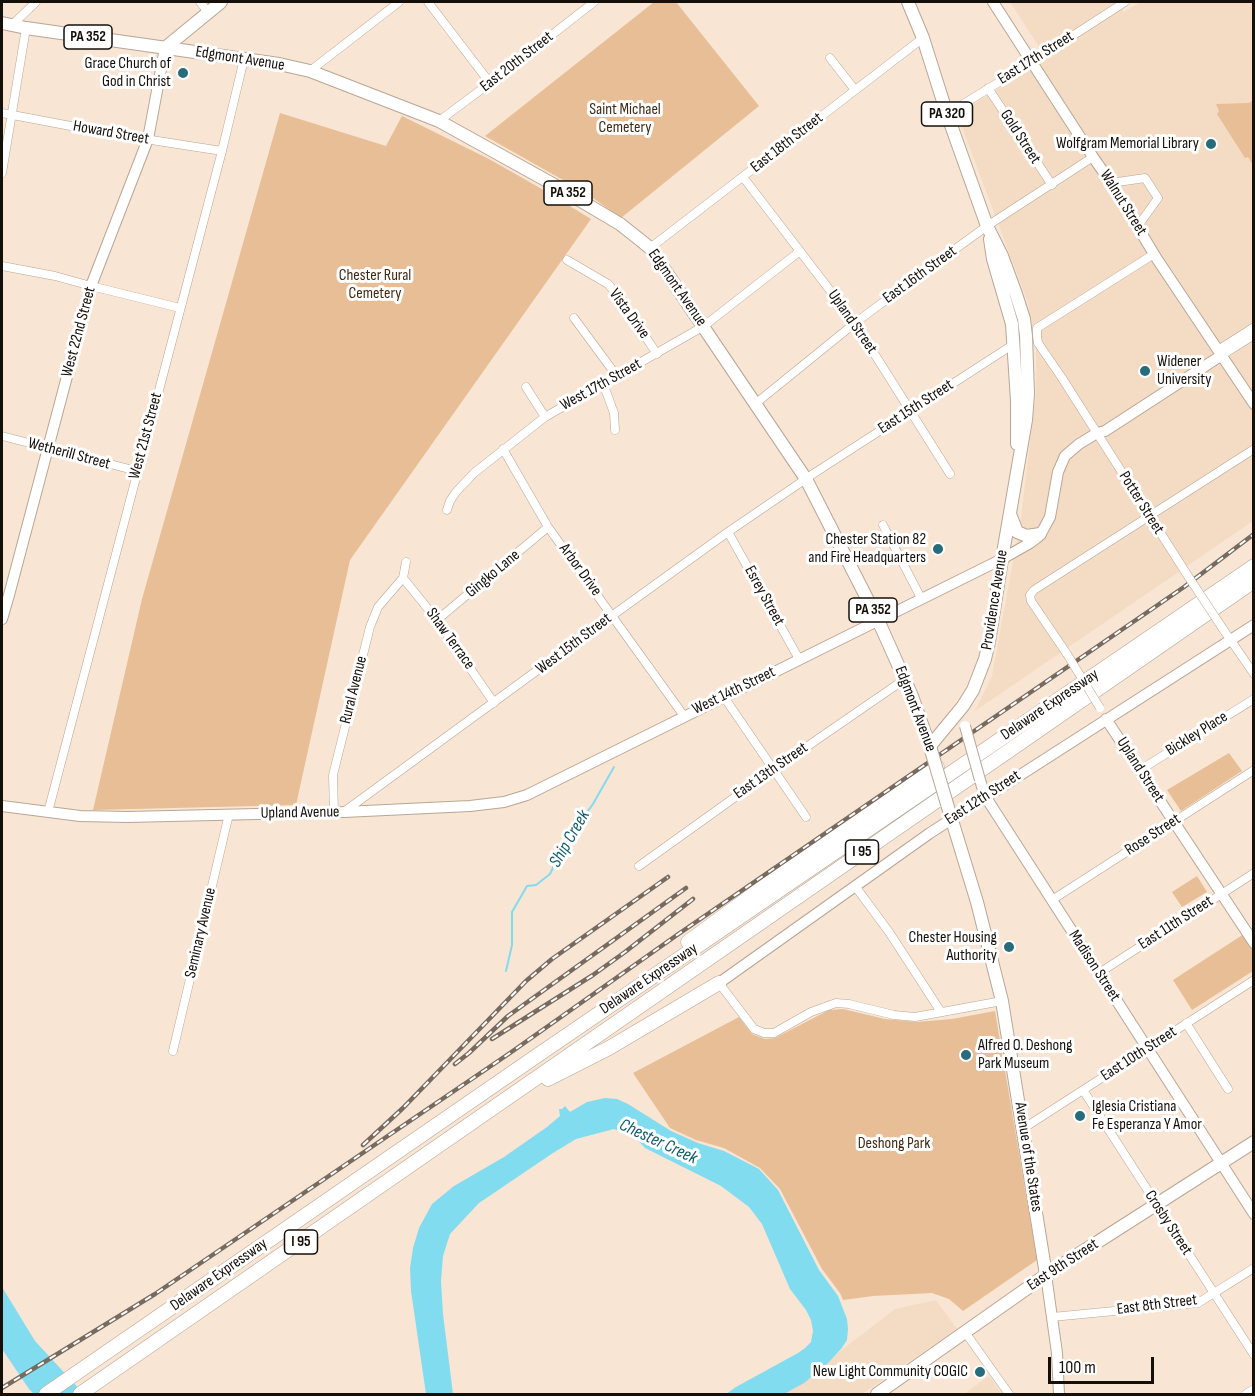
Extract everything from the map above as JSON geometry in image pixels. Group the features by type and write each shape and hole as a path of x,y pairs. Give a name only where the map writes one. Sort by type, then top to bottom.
{"highway":[{"name":"Delaware Expressway","path":"46,1395 538,1055 1254,566"},
{"name":"Delaware Expressway","path":"80,1395 1254,581"},
{"path":"538,1055 589,1011 789,868 937,767"},
{"path":"470,1124 542,1082 628,1037 719,982"}],"main road":[{"path":"165,48 192,26 204,7 221,2"},
{"name":"Providence Avenue","path":"908,2 923,38 987,226 1002,256 1024,319 1031,332 1026,420 987,651 973,690 931,748"},
{"name":"Edgmont Avenue","path":"7,24 310,71 439,121 521,165 620,224 650,248 806,479 878,620 905,679 931,748 982,922"},
{"path":"192,26 190,36 196,46 206,54"},
{"name":"Providence Avenue","path":"987,226 993,259 1012,324 1017,412 1016,475"},
{"path":"1010,513 1017,532 1027,536 1041,534"},
{"name":"Avenue of the States","path":"982,922 1002,1001 1046,1275"},
{"name":"East 9th Street","path":"877,1395 1046,1275 1254,1142"}],"street":[{"path":"7,24 36,2"},
{"path":"310,71 399,2"},
{"path":"429,2 490,83"},
{"name":"East 20th Street","path":"439,121 594,2"},
{"name":"Walnut Street","path":"993,2 1112,183 1154,254 1254,404"},
{"name":"East 17th Street","path":"947,114 1125,2"},
{"path":"2,173 26,28"},
{"name":"East 18th Street","path":"650,248 923,38"},
{"name":"West 22nd Street","path":"2,619 91,286 147,139 165,48"},
{"path":"830,58 855,90"},
{"name":"West 21st Street","path":"48,812 222,151 244,59"},
{"name":"Gold Street","path":"988,88 1052,185"},
{"name":"Howard Street","path":"2,113 113,134 222,151"},
{"name":"East 16th Street","path":"755,404 855,323 987,226 1093,157"},
{"name":"Upland Street","path":"743,177 855,323 950,474"},
{"path":"1112,183 1144,178 1158,198 1138,226"},
{"path":"704,326 800,251"},
{"name":"East 15th Street","path":"806,479 1154,254"},
{"name":"Vista Drive","path":"567,260 608,284 657,354"},
{"path":"2,266 55,276 180,308"},
{"path":"574,318 615,375"},
{"name":"West 17th Street","path":"447,510 456,492 474,473 545,417 704,326"},
{"path":"1220,353 1254,327"},
{"name":"Potter Street","path":"1031,332 1254,674"},
{"path":"1041,534 1050,517 1058,472 1065,456 1220,353 1254,335"},
{"path":"603,383 614,413 615,430"},
{"path":"526,387 545,417"},
{"name":"Wetherill Street","path":"2,436 137,471"},
{"name":"Arbor Drive","path":"503,449 548,527 684,716"},
{"path":"1150,516 1254,449"},
{"name":"West 15th Street","path":"339,812 494,703 728,532 806,479"},
{"name":"Upland Street","path":"1150,516 1034,590 1030,595 1032,603 1067,654 1106,719 1254,943"},
{"path":"883,525 921,598"},
{"name":"Gingko Lane","path":"437,620 548,527"},
{"name":"Esrey Street","path":"728,532 800,659"},
{"name":"West 14th Street","path":"591,763 1002,559 1041,534"},
{"path":"403,578 406,562"},
{"name":"Shaw Terrace","path":"403,578 437,620 494,703"},
{"name":"Rural Avenue","path":"339,812 333,775 370,627 378,607 403,578"},
{"name":"East 12th Street","path":"719,982 951,818 1254,625"},
{"name":"East 13th Street","path":"639,866 905,679"},
{"path":"724,697 806,817"},
{"name":"Bickley Place","path":"1140,770 1254,699"},
{"name":"Madison Street","path":"963,706 965,726 985,796 1254,1214"},
{"name":"Upland Avenue","path":"2,806 97,817 339,812 470,806 504,802 534,792 591,763"},
{"name":"Rose Street","path":"1052,900 1254,770"},
{"name":"Seminary Avenue","path":"173,1051 229,814"},
{"name":"East 11th Street","path":"1099,973 1254,873"},
{"path":"855,886 894,939 941,1012"},
{"name":"East 10th Street","path":"1024,1128 1254,980"},
{"path":"719,982 753,1029 774,1034 811,1012 836,1003 915,1017 1002,1001"},
{"path":"1186,1023 1228,1089"},
{"name":"Crosby Street","path":"1083,1090 1254,1355"},
{"name":"East 8th Street","path":"1052,1317 1195,1304 1254,1268"},
{"name":"Avenue of the States","path":"1046,1275 1057,1353 1056,1392"},
{"path":"965,1332 1009,1395"},
{"path":"1246,1395 1254,1389"}],"shaded area":[{"name":"Widener University","path":"1010,2 1117,2 1124,12 1140,2 1253,2 1253,521 975,711 992,676 1021,518 1036,393 1036,350 1028,303 957,114 1047,59"},
{"path":"936,1300 957,1329 862,1394 785,1394 895,1309"},
{"path":"989,1376 1002,1394 964,1394"}],"green space":[{"name":"Saint Michael Cemetery","path":"654,2 676,2 759,106 621,218 586,193 485,136"},
{"path":"1254,101 1253,165 1248,157 1245,158 1217,114 1219,111 1216,104"},
{"name":"Chester Rural Cemetery","path":"280,113 386,146 402,116 489,159 591,219 350,560 296,805 93,810 142,599"},
{"path":"1229,753 1242,771 1181,811 1167,790"},
{"path":"1197,876 1207,892 1182,907 1172,892"},
{"path":"1244,934 1253,949 1253,971 1192,1010 1173,980"},
{"name":"Deshong Park","path":"843,1009 885,1019 917,1022 952,1019 995,1011 1037,1260 963,1311 949,1299 932,1293 843,1300 822,1269 780,1189 760,1168 724,1148 696,1140 670,1128 633,1073 739,1017 752,1034 765,1039 775,1038 829,1010"}],"water":[{"name":"Chester Creek","path":"605,1098 617,1099 628,1104 671,1131 724,1151 759,1169 778,1190 819,1270 838,1296 847,1319 847,1340 841,1349 804,1383 784,1394 726,1394 805,1348 811,1342 813,1331 811,1320 790,1289 762,1224 749,1207 721,1186 645,1148 634,1136 614,1129 576,1139 553,1153 479,1203 450,1234 443,1256 441,1281 453,1394 426,1394 411,1291 410,1268 419,1228 432,1204 454,1186 504,1157 547,1127 560,1116 559,1109 565,1106 570,1112 587,1102"},
{"path":"2,1287 35,1341 84,1394 34,1394 29,1389 2,1349"}],"waterway":[{"name":"Ship Creek","path":"506,971 512,945 512,912 527,886 536,885 550,874 563,846 593,804 614,767"}],"railway":[{"path":"2,1388 155,1294 510,1053 677,935 1184,587 1254,534"},
{"path":"363,1145 403,1108 526,981 552,959 668,877"},
{"path":"455,1064 508,1016 686,888"},
{"path":"492,1039 593,975 693,899"}],"place":[{"name":"Grace Church of God in Christ","path":"183,73"},
{"name":"Wolfgram Memorial Library","path":"1211,144"},
{"name":"Widener University","path":"1145,371"},
{"name":"Chester Station 82 and Fire Headquarters","path":"938,549"},
{"name":"Chester Housing Authority","path":"1009,947"},
{"name":"Alfred O. Deshong Park Museum","path":"966,1055"},
{"name":"Iglesia Cristiana Fe Esperanza Y Amor","path":"1080,1116"},
{"name":"New Light Community COGIC","path":"980,1372"}]}
